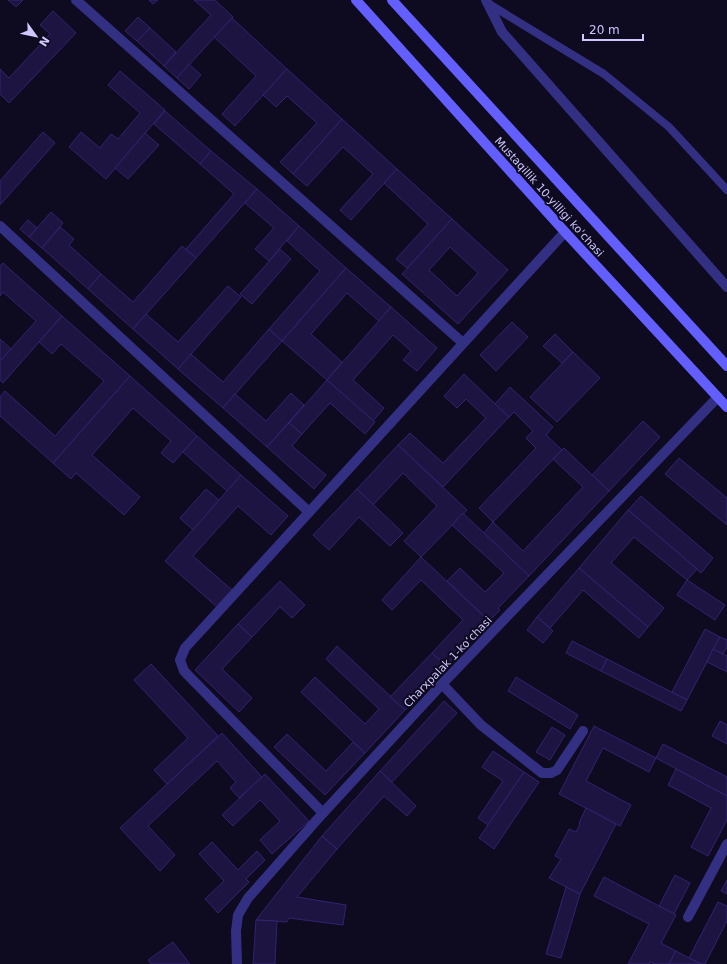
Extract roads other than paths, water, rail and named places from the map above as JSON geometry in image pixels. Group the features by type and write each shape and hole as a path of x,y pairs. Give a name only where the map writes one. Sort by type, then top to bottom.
{"main road":[{"name":"Mustaqillik 10-yilligi ko'chasi","path":"356,0 564,232 727,408"},
{"name":"Mustaqillik 10-yilligi ko'chasi","path":"392,0 727,366"}],"street":[{"path":"76,0 463,344"},
{"path":"487,2 502,32 727,287"},
{"path":"0,226 309,512"},
{"path":"323,813 184,671 180,660 185,648 564,232"},
{"name":"Charxpalak 1-koʻchasi","path":"237,964 236,931 238,915 248,898 323,813 442,684 718,397"},
{"path":"442,684 481,725 542,773 551,773 558,770 583,731"},
{"path":"688,917 727,844"}],"lane":[{"path":"487,2 604,74 669,128 727,190"}]}
